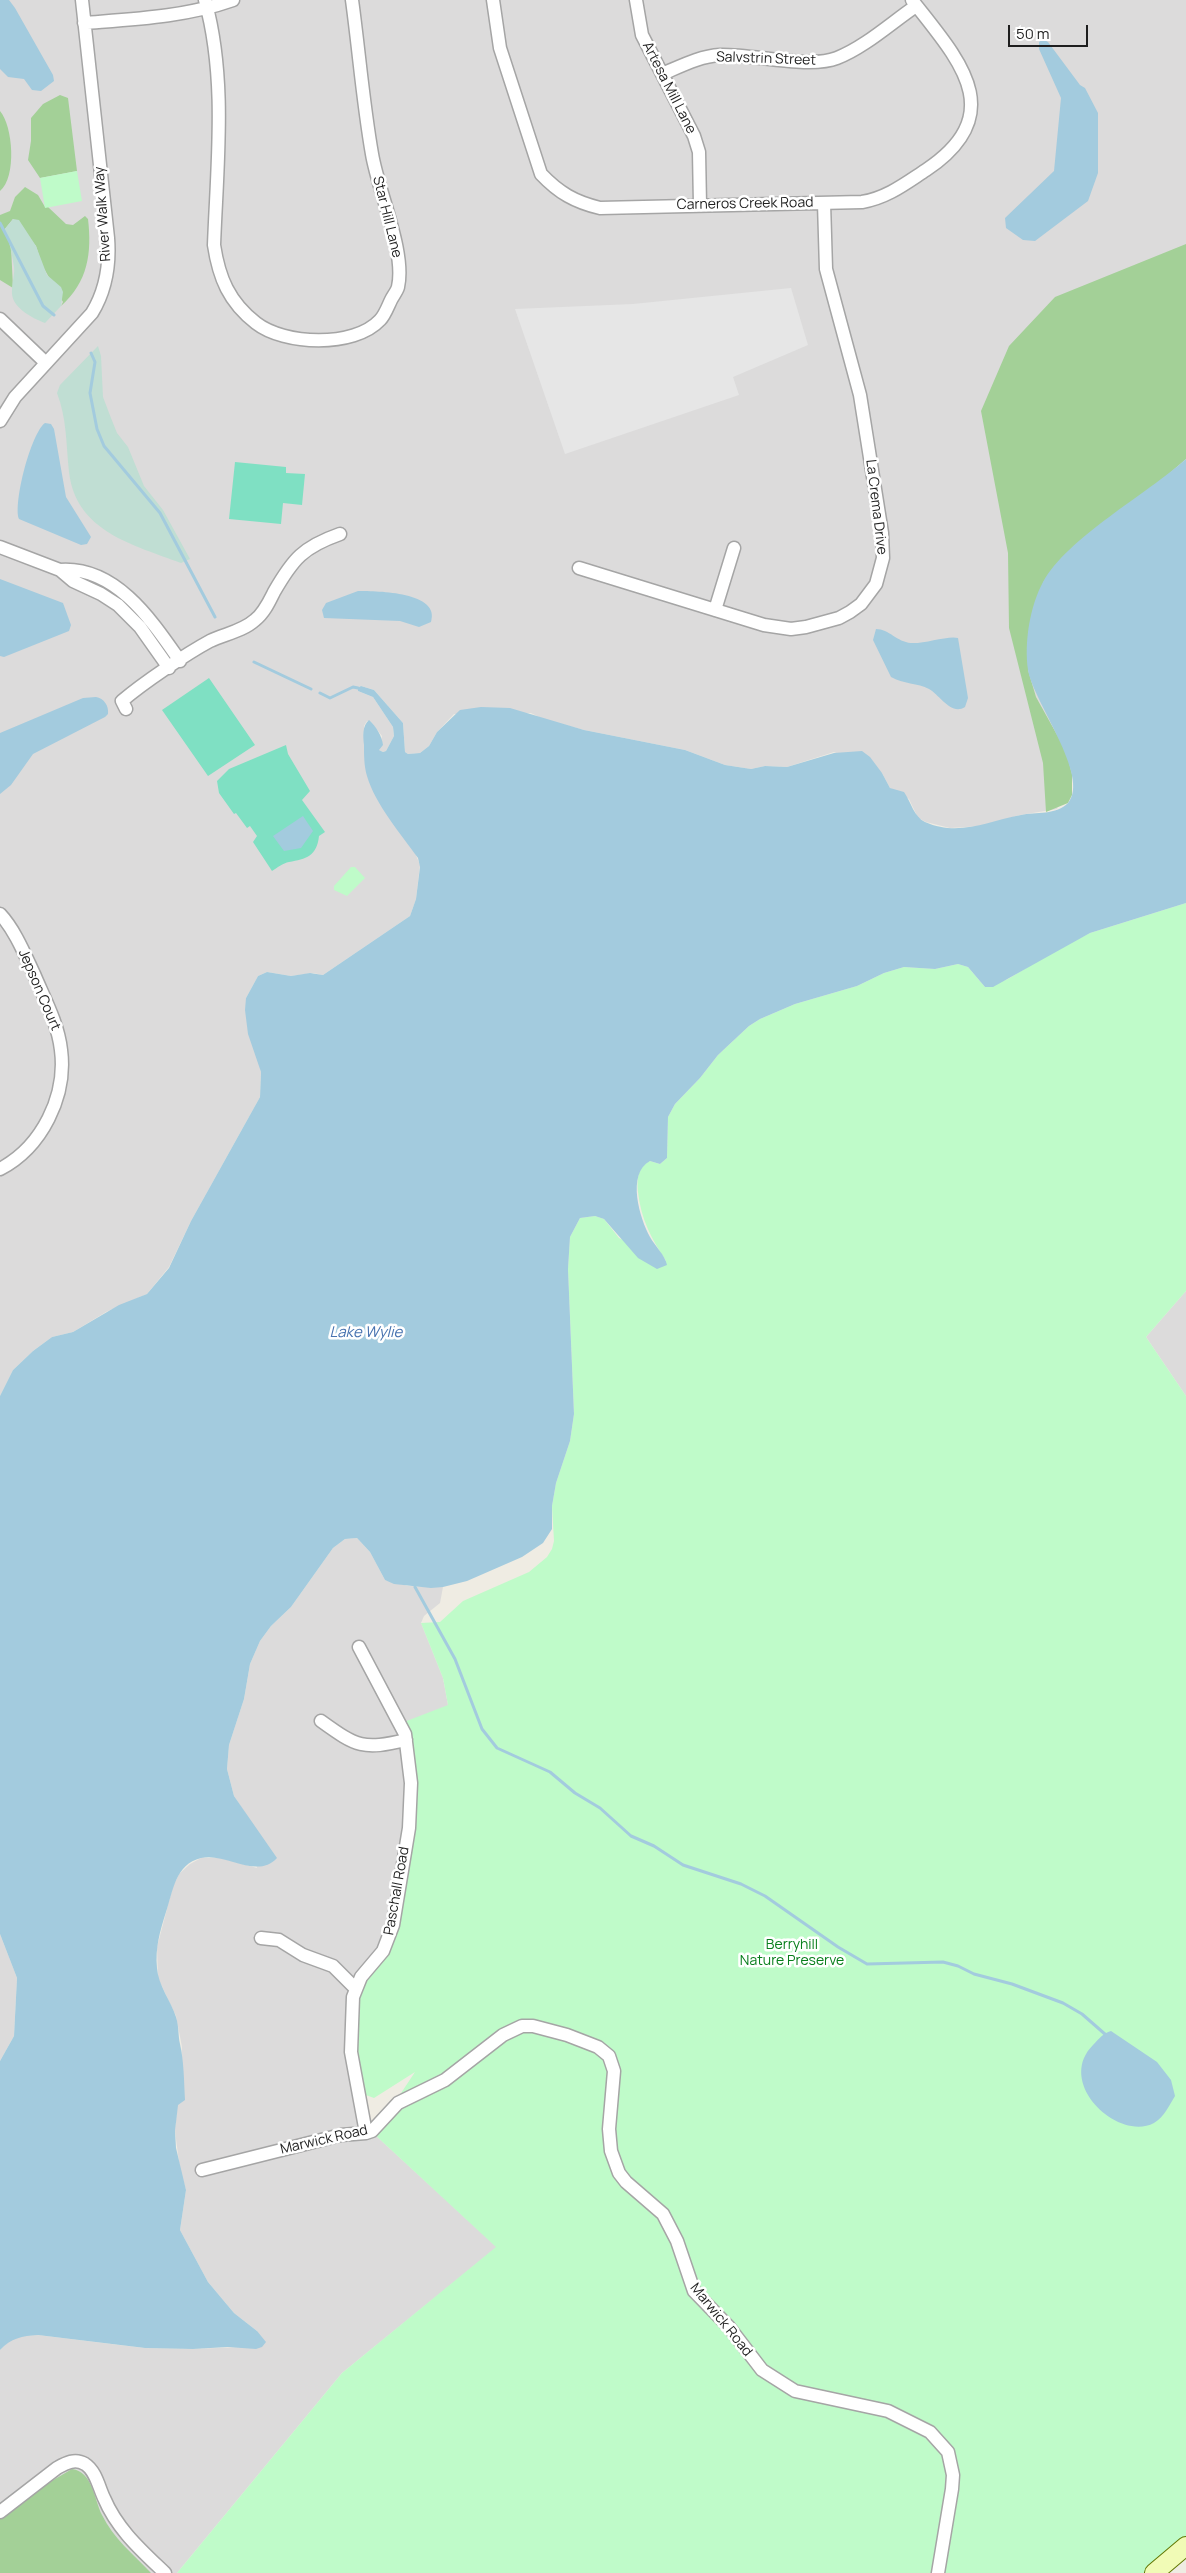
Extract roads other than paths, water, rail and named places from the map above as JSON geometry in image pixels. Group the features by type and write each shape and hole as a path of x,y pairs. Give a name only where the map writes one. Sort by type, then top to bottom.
{"street":[{"name":"River Walk Way","path":"0,421 15,397 80,328 99,301 105,281 109,255 82,0"},
{"path":"84,23 180,15 206,4 233,0"},
{"name":"Star Hill Lane","path":"206,4 217,57 218,125 214,246 217,265 228,294 256,324 278,334 299,339 343,339 366,330 380,320 398,288 399,260 372,155 352,0"},
{"name":"Carneros Creek Road","path":"493,0 500,48 541,174 556,190 578,203 600,208 862,202 886,195 943,158 953,150 966,130 971,93 965,72 914,3"},
{"name":"Artesa Mill Lane","path":"636,0 642,35 694,136 699,159 700,205"},
{"name":"Salvstrin Street","path":"662,74 700,58 718,55 819,62 836,58 853,50 914,3"},
{"name":"La Crema Drive","path":"579,568 715,610 778,628 791,629 822,624 839,618 861,604 876,584 884,558 882,533 860,395 826,269 824,203"},
{"path":"0,319 46,363"},
{"path":"126,709 122,703 123,700 207,643 254,622 264,610 287,569 300,553 321,540 340,534"},
{"path":"0,547 60,570 70,579 101,594 124,611 175,665"},
{"path":"715,610 734,548"},
{"name":"Jepson Court","path":"0,914 6,920 32,971 56,1026 62,1050 62,1079 52,1113 30,1146 0,1168"},
{"name":"Paschall Road","path":"359,1647 378,1687 402,1727 406,1740 411,1802 393,1925 383,1952 361,1977 355,1988 351,2016 351,2052 366,2134"},
{"path":"321,1721 348,1739 367,1747 406,1740"},
{"path":"261,1938 279,1940 303,1955 333,1966 355,1988"},
{"name":"Marwick Road","path":"202,2170 341,2135 366,2134 372,2131 398,2104 445,2080 504,2035 522,2026 532,2026 566,2035 603,2050 609,2056 614,2071 610,2129 611,2151 616,2166 626,2182 657,2208 668,2222 677,2240 690,2284 700,2298 729,2327 768,2376 806,2394 888,2411 930,2432 948,2452 953,2475 952,2489 938,2573"},
{"path":"0,2512 57,2468 66,2463 80,2462 89,2467 94,2474 114,2518 125,2533 165,2573"},
{"path":"1154,2573 1186,2546"}],"water":[{"path":"0,0 9,0 15,8 53,75 54,81 41,91 32,90 24,79 8,77 0,69"},
{"path":"1043,39 1048,42 1080,85 1085,88 1098,113 1098,173 1088,201 1035,241 1023,240 1006,228 1005,218 1054,171 1061,98 1039,49 1039,42"},
{"path":"45,423 51,424 54,429 66,497 91,537 87,544 81,545 19,519 19,499 24,469 34,440"},
{"name":"Lake Wylie","path":"1186,459 1186,903 1090,933 993,987 985,987 968,967 958,964 935,969 904,967 884,973 857,986 795,1004 760,1019 749,1026 718,1055 700,1078 675,1104 668,1117 667,1158 660,1164 650,1161 643,1167 638,1176 637,1197 642,1219 650,1237 667,1265 657,1269 638,1258 604,1219 595,1216 580,1218 570,1237 568,1269 574,1414 570,1441 556,1483 552,1506 552,1529 543,1543 522,1557 467,1581 443,1587 431,1588 394,1584 385,1580 370,1552 357,1538 345,1539 333,1548 291,1607 271,1626 260,1641 250,1664 244,1699 229,1745 227,1769 234,1796 277,1858 269,1864 260,1866 251,1866 211,1857 192,1861 180,1872 176,1880 158,1940 158,1974 177,2020 184,2072 185,2100 178,2105 175,2131 176,2148 186,2190 180,2230 208,2282 234,2313 257,2331 266,2342 262,2347 256,2349 228,2347 193,2349 145,2348 38,2335 17,2338 0,2350 0,2061 14,2036 17,1978 0,1934 0,1396 13,1370 33,1351 52,1337 73,1332 119,1305 147,1294 169,1268 191,1221 260,1097 261,1072 248,1034 245,1010 246,998 258,976 267,972 291,976 310,973 323,975 410,916 416,899 420,867 418,858 389,819 376,797 367,776 364,760 363,732 367,722 369,720 378,731 383,745 379,750 383,752 386,751 394,736 393,727 373,697 358,691 358,688 361,686 374,690 403,723 405,752 408,754 420,753 429,746 437,732 460,710 481,707 510,708 584,730 685,750 725,765 751,769 765,766 787,767 834,753 862,751 870,757 890,788 904,792 921,820 938,826 962,828 1021,815 1058,810 1068,803 1073,791 1072,776 1067,758 1032,684 1028,670 1029,624 1038,592 1054,566 1070,549"},
{"path":"0,579 63,603 71,625 69,631 4,657 0,656"},
{"path":"358,591 393,593 418,599 427,604 432,612 431,622 419,627 400,621 324,618 322,610 326,603"},
{"path":"876,629 911,643 958,638 968,698 965,707 955,709 950,707 929,689 891,677 873,640"},
{"path":"96,697 105,703 108,708 108,714 33,754 11,785 0,794 0,733 83,698"},
{"path":"303,816 313,831 301,848 284,851 273,836"},
{"path":"1111,2031 1157,2062 1171,2080 1175,2096 1158,2121 1154,2123 1139,2127 1124,2124 1109,2117 1096,2105 1086,2091 1081,2076 1083,2060 1099,2038"}],"waterway":[{"path":"0,223 43,306 54,315"},
{"path":"91,353 95,362 90,393 97,429 104,446 160,513 215,617"},
{"path":"254,662 311,689"},
{"path":"320,693 330,698 353,687 358,688"},
{"path":"415,1587 455,1659 482,1729 497,1748 550,1772 575,1793 600,1808 631,1836 654,1846 683,1865 741,1884 765,1896 838,1947 867,1964 943,1962 958,1966 974,1974 1012,1984 1063,2003 1082,2014 1106,2035"}],"park label":[{"name":"Berryhill Nature Preserve","path":"792,1954"}]}
